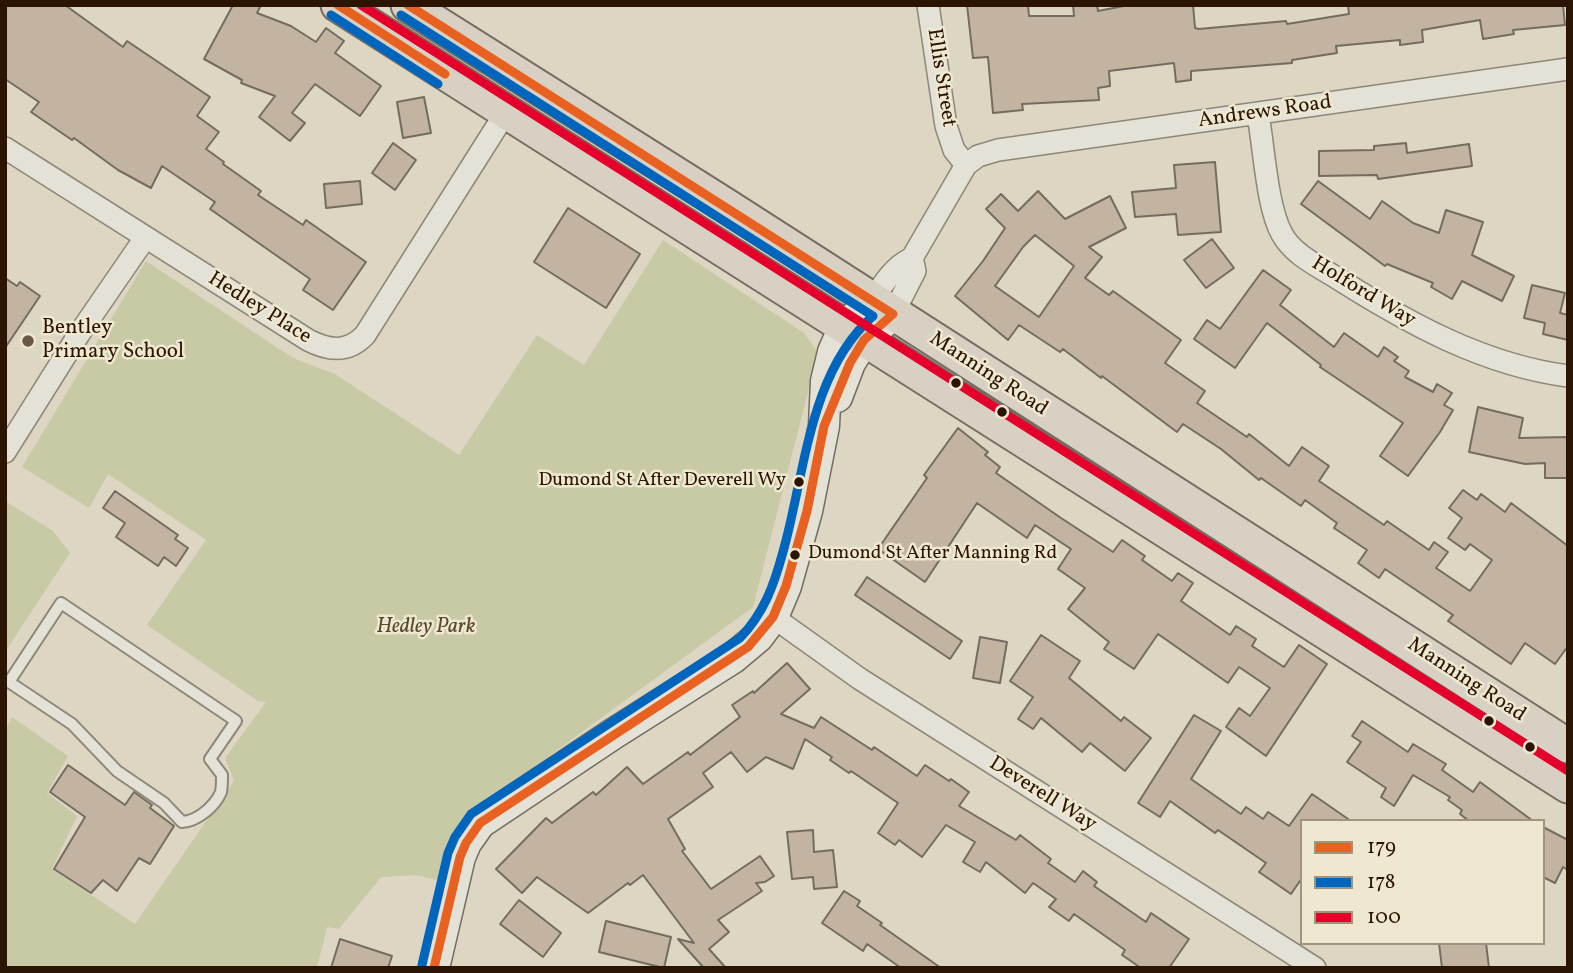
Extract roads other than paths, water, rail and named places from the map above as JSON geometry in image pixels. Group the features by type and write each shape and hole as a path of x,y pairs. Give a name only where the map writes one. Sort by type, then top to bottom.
{"main road":[{"name":"Manning Road","path":"408,5 725,205 1568,746"},
{"name":"Manning Road","path":"352,9 506,112 1568,786"}],"street":[{"name":"Ellis Street","path":"928,5 946,126 954,150 966,165"},
{"name":"Andrews Road","path":"966,165 978,156 998,150 1568,69"},
{"name":"Hedley Place","path":"5,148 307,340 327,349 349,347 357,344 365,335 506,112"},
{"name":"Holford Way","path":"1258,115 1274,216 1283,237 1293,248 1399,317 1459,347 1544,373 1568,376"},
{"path":"434,968 460,857 480,823 733,658 758,637 773,617 786,586 807,511 824,426 826,381 833,352 883,308 915,271 912,258 966,165"},
{"path":"5,452 79,334 145,238"},
{"name":"Deverell Way","path":"773,617 860,679 1315,968"}],"lane":[{"path":"61,603 236,721 210,759 222,775 221,792 202,815 191,822 182,822 164,803 117,771 72,724 7,685 61,603"}],"place":[{"name":"Bentley Primary School","path":"28,341"},
{"name":"Dumond St After Deverell Wy","path":"799,482"},
{"name":"Dumond St After Manning Rd","path":"795,555"}],"park label":[{"name":"Hedley Park","path":"426,628"}]}
